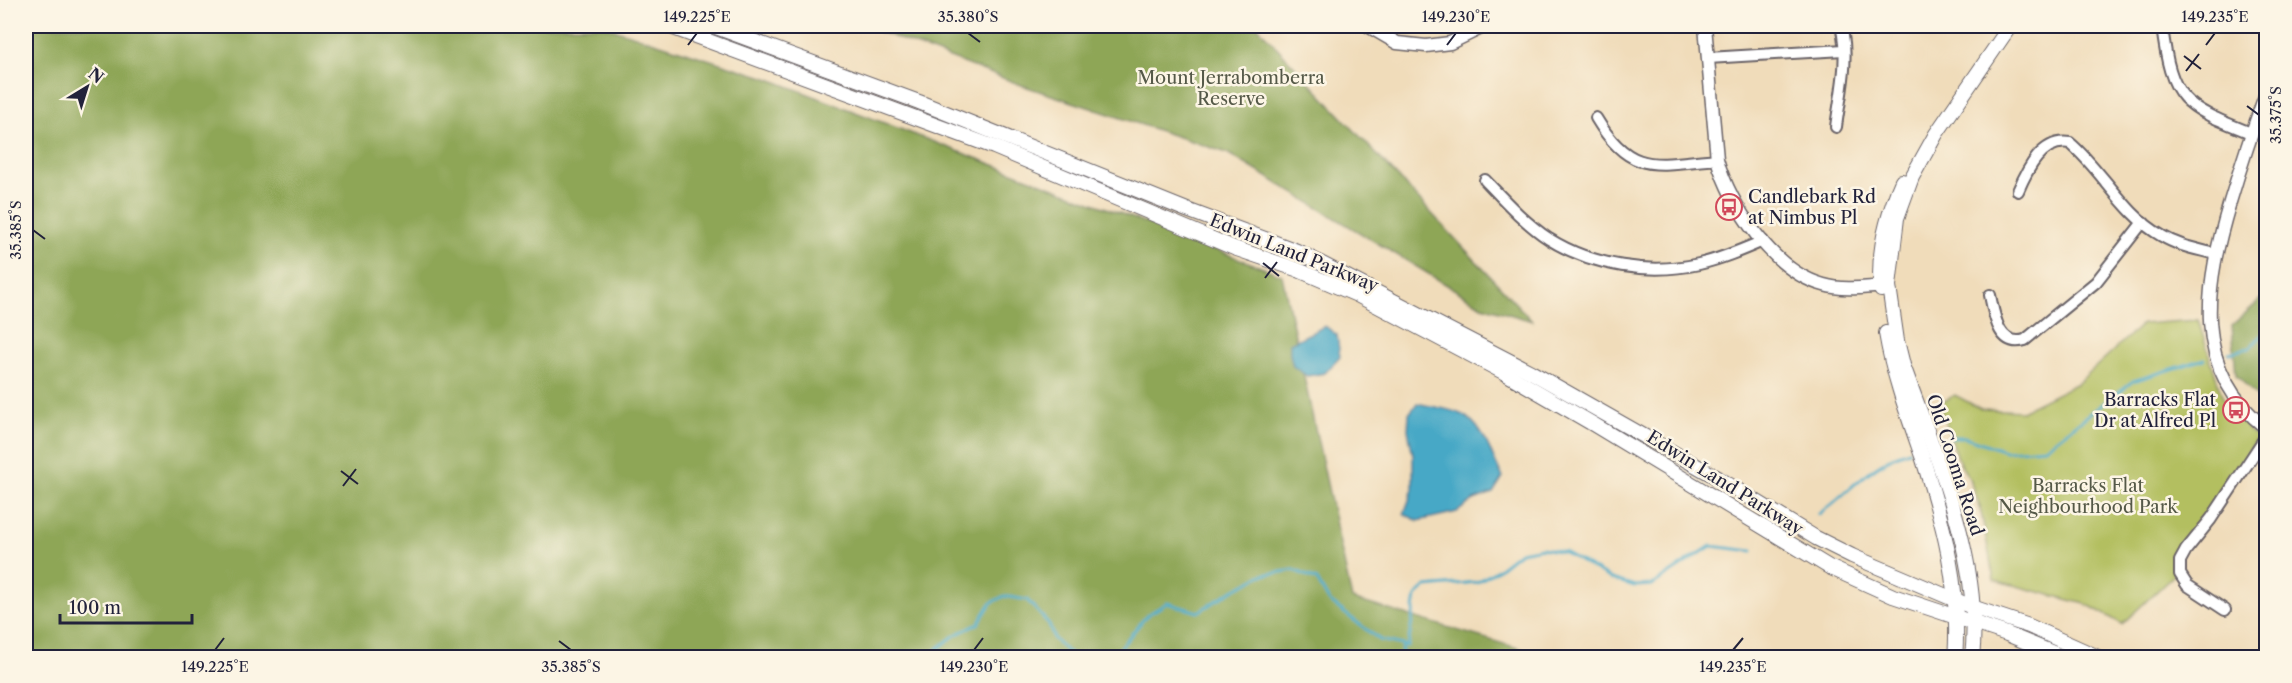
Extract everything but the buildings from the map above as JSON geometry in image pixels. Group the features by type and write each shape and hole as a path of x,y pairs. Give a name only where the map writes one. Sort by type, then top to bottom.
{"main road":[{"name":"Edwin Land Parkway","path":"668,26 994,147 1222,244 1296,269 1357,295 1565,408 1828,567 1893,596 2007,634 2065,657"},
{"name":"Edwin Land Parkway","path":"713,26 919,102 1187,210 1297,251 1540,377 1719,478 1816,538 1892,575 1972,607 2029,626 2100,657"},
{"name":"Old Cooma Road","path":"1972,657 1974,623 1962,540 1894,372 1884,286 1898,218 1912,177 1963,93 2010,26"},
{"name":"Old Cooma Road","path":"1925,446 1949,550 1956,600 1955,657"}],"street":[{"path":"1368,26 1397,43 1426,46 1450,43 1485,26"},
{"path":"1705,26 1717,159 1732,198 1783,264 1812,281 1844,288 1884,286"},
{"path":"1836,127 1843,78 1844,50 1841,26"},
{"path":"2162,26 2168,70 2180,93 2196,109 2252,133"},
{"path":"1708,58 1844,50"},
{"path":"2266,93 2215,254 2209,307 2214,350 2224,376 2247,411 2266,428"},
{"path":"1596,118 1617,148 1644,163 1666,164 1717,159"},
{"path":"2018,191 2038,156 2051,147 2066,142 2072,144 2143,222 2173,242 2215,254"},
{"path":"1485,180 1524,219 1549,239 1569,250 1618,265 1659,269 1697,265 1763,241"},
{"path":"1990,296 1995,318 2002,333 2014,341 2025,340 2096,282 2143,222"},
{"path":"2225,610 2184,582 2179,571 2180,561 2266,436"}],"green space":[{"path":"26,26 604,26 764,77 1282,275 1352,599 1548,657 26,657"},
{"name":"Mount Jerrabomberra Reserve","path":"865,26 1257,26 1532,321 1482,306 1227,153 1024,86"},
{"path":"2266,295 2266,406 2236,375 2232,325"},
{"name":"Barracks Flat Neighbourhood Park","path":"2198,320 2223,399 2257,439 2212,508 2179,549 2173,564 2173,576 2122,624 2088,605 1994,580 1980,507 1969,478 1960,464 1939,404 1955,395 1981,409 2022,411 2078,383 2142,324"}],"water":[{"path":"1325,326 1337,335 1340,357 1325,373 1307,376 1293,366 1290,343"},
{"path":"1417,403 1463,415 1477,426 1503,477 1493,493 1474,500 1457,512 1418,521 1404,514 1413,489 1413,455 1408,430 1409,414"}],"waterway":[{"path":"2229,353 2249,348 2266,332"},
{"path":"1950,437 1965,437 2005,451 2045,448 2133,381 2205,359"},
{"path":"1819,514 1872,470 1895,456 1909,451"},
{"path":"1112,658 1147,615 1167,603 1198,612 1262,575 1294,570 1317,580 1329,601 1380,640 1408,646 1416,596 1426,587 1477,582 1496,571 1520,552 1542,548 1564,552 1611,579 1635,586 1652,585 1711,546 1752,551"},
{"path":"926,658 955,635 978,624 991,603 1004,596 1027,600 1049,624 1054,639 1074,658"},
{"path":"1400,658 1403,645"}],"place":[{"name":"Candlebark Rd at Nimbus Pl","path":"1729,207"},
{"name":"Barracks Flat Dr at Alfred Pl","path":"2236,410"}]}
